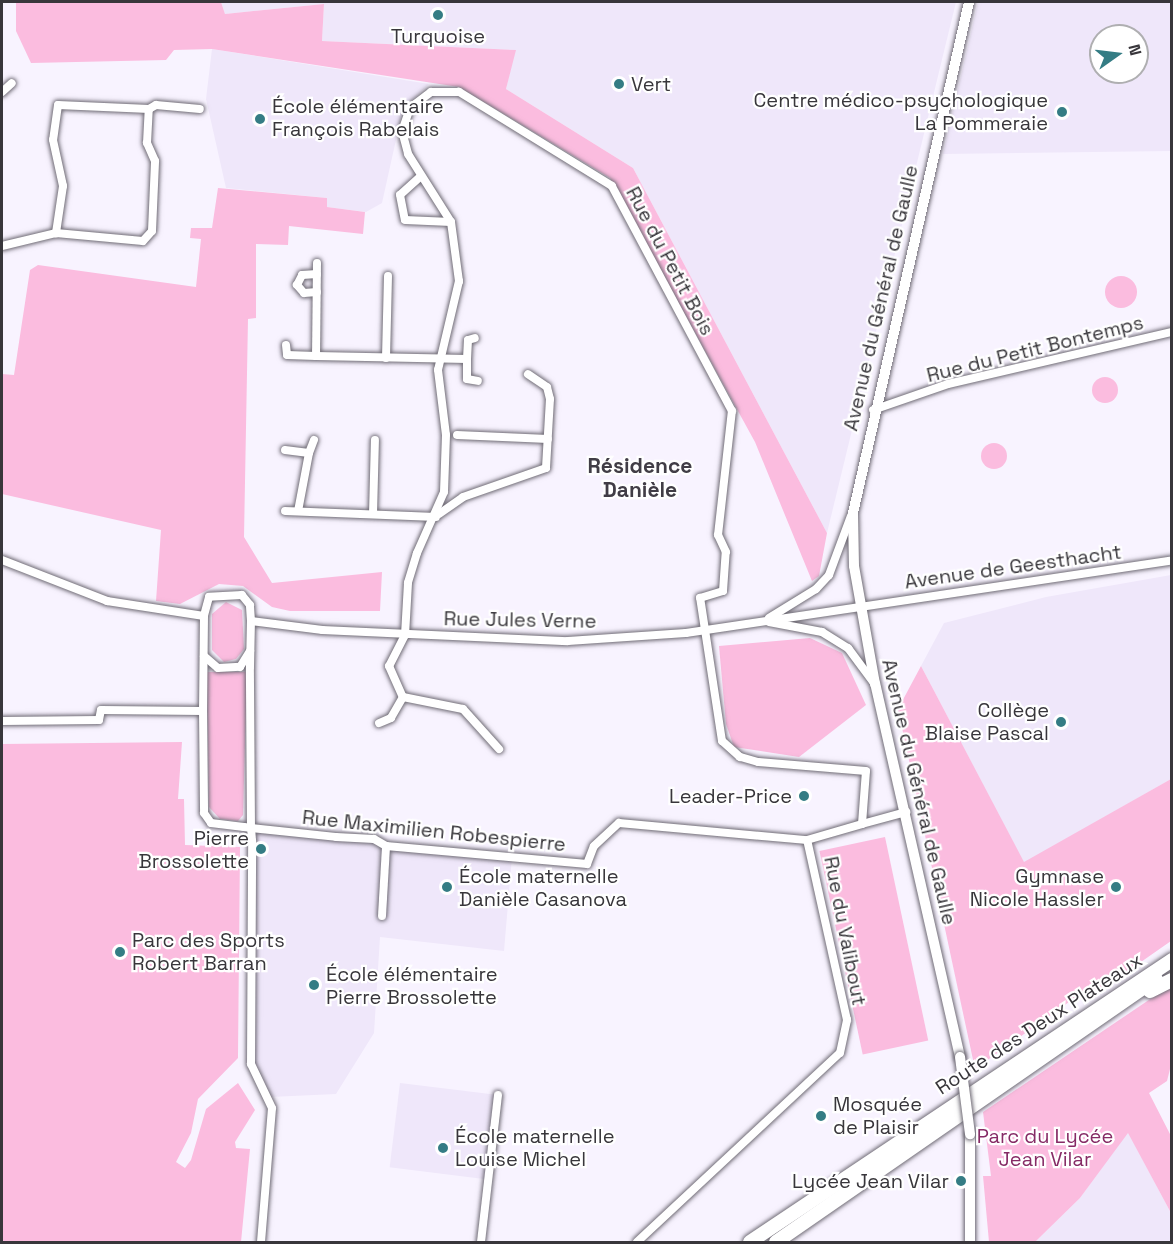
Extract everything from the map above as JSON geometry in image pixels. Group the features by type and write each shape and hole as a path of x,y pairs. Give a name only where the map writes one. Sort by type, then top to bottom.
{"main road":[{"path":"1116,993 1172,950"},
{"name":"Route des Deux Plateaux","path":"750,1242 1116,993 1172,960"},
{"name":"Route des Deux Plateaux","path":"776,1242 1134,998 1172,969"},
{"path":"1134,998 1172,980"}],"street":[{"name":"Avenue du Général de Gaulle","path":"969,2 872,410 853,513 859,605 960,1057 970,1134 970,1242"},
{"path":"2,92 12,83"},
{"name":"Rue du Petit Bois","path":"405,635 408,583 437,515 444,492 446,435 440,360 459,281 451,222 421,176 402,131 410,108 431,92 459,92 612,186 732,411 718,535 726,552 723,591 700,598 706,629"},
{"path":"56,233 63,186 53,140 58,105 149,109 156,105 200,109"},
{"path":"2,246 56,233 143,241 152,231 155,161 147,143 149,109"},
{"path":"421,176 400,195 405,220 451,222"},
{"path":"316,356 317,263"},
{"path":"316,292 304,293 297,285 302,274 317,274"},
{"path":"386,358 388,276"},
{"name":"Rue du Petit Bontemps","path":"872,410 948,384 1172,332"},
{"path":"475,338 468,339 467,379 478,381"},
{"path":"286,345 287,355 467,359"},
{"path":"285,511 437,515 463,497 546,468 547,387 528,374"},
{"path":"457,435 548,439"},
{"path":"298,511 309,453 314,440"},
{"path":"373,514 375,440"},
{"path":"285,450 309,453"},
{"path":"444,492 463,497"},
{"path":"763,621 816,589 829,574 853,513"},
{"path":"2,560 107,601 204,616"},
{"name":"Avenue de Geesthacht","path":"859,605 1172,560"},
{"path":"250,651 240,667 218,668 204,656 204,616 209,597 226,593 242,595 250,605 251,1064 272,1108 261,1242"},
{"name":"Rue Jules Verne","path":"251,621 405,635 568,641 706,629 859,605"},
{"path":"763,621 822,632 848,648 875,684"},
{"path":"706,629 722,741 730,751 758,762 866,771 862,824"},
{"path":"403,698 389,666 405,635"},
{"name":"Rue Maximilien Robespierre","path":"204,656 204,813 211,823 374,839 387,846 587,864 594,846 619,823 807,840"},
{"path":"379,723 391,718 403,698"},
{"path":"403,698 463,709 499,749"},
{"path":"2,721 99,720 101,710 203,711"},
{"name":"Rue du Valibout","path":"637,1242 840,1053 847,1020 807,840 906,812"},
{"path":"382,916 387,846"},
{"path":"481,1242 498,1095"}],"shaded area":[{"path":"221,2 956,2 827,533 633,168 506,89 515,50 322,41 324,4 225,14"},
{"name":"Centre médico-psychologique La Pommeraie","path":"978,2 1171,2 1171,151 943,154"},
{"path":"212,49 429,84 403,108 382,203 366,212 327,207 327,198 226,188 206,99"},
{"name":"Collège Blaise Pascal","path":"1171,575 1171,779 1024,863 921,666 944,623 1046,597"},
{"name":"École élémentaire Pierre Brossolette","path":"251,828 512,857 504,951 380,937 374,1033 336,1094 270,1097 251,1064"},
{"name":"École maternelle Louise Michel","path":"400,1083 498,1095 488,1179 390,1167"},
{"path":"1128,1132 1171,1213 1171,1242 1035,1242 1080,1198"}],"green space":[{"path":"16,2 221,2 225,14 324,4 322,41 516,50 506,89 633,168 827,533 819,576 812,581 755,442 610,178 459,87 212,49 174,50 166,60 31,63 16,31"},
{"path":"218,188 327,198 327,207 365,212 363,234 289,226 288,245 256,244 256,318 248,319 244,537 272,583 382,572 380,611 290,611 272,607 243,586 219,584 180,604 156,601 161,530 2,494 2,374 14,375 30,270 38,265 196,287 201,239 190,238 191,228 212,228"},
{"path":"1121,276 1132,281 1137,292 1132,303 1121,308 1110,303 1105,292 1110,281"},
{"path":"1105,377 1114,381 1118,390 1114,399 1105,403 1096,399 1092,390 1096,381"},
{"path":"994,443 1003,447 1007,456 1003,465 994,469 985,465 981,456 985,447"},
{"path":"226,602 242,610 244,649 236,659 224,662 212,650 212,614"},
{"path":"810,638 842,653 866,705 799,757 734,747 726,724 719,646"},
{"path":"921,666 1024,862 1171,779 1171,941 1108,985 1069,1002 975,1069 898,709"},
{"path":"207,672 247,672 243,815 238,821 220,819 209,807"},
{"name":"Parc des Sports Robert Barran","path":"182,742 178,799 184,799 185,845 240,847 238,1058 198,1099 191,1133 176,1162 185,1168 191,1160 206,1109 238,1083 255,1110 235,1142 236,1148 250,1149 241,1242 2,1242 2,744"},
{"path":"885,837 928,1040 863,1054 819,851"},
{"name":"Parc du Lycée Jean Vilar","path":"1171,985 1171,1065 1167,1081 1149,1093 1171,1136 1171,1213 1128,1133 1080,1198 1035,1242 989,1242 983,1176 991,1176 983,1112"}],"place":[{"name":"Turquoise","path":"438,15"},
{"name":"Vert","path":"619,84"},
{"name":"Centre médico-psychologique La Pommeraie","path":"1062,112"},
{"name":"École élémentaire François Rabelais","path":"260,119"},
{"name":"Collège Blaise Pascal","path":"1061,722"},
{"name":"Leader-Price","path":"804,796"},
{"name":"Pierre Brossolette","path":"261,849"},
{"name":"École maternelle Danièle Casanova","path":"447,887"},
{"name":"Gymnase Nicole Hassler","path":"1116,887"},
{"name":"Parc des Sports Robert Barran","path":"120,952"},
{"name":"École élémentaire Pierre Brossolette","path":"314,985"},
{"name":"Mosquée de Plaisir","path":"821,1116"},
{"name":"École maternelle Louise Michel","path":"443,1148"},
{"name":"Lycée Jean Vilar","path":"961,1181"}],"district":[{"name":"Résidence Danièle","path":"640,478"}]}
